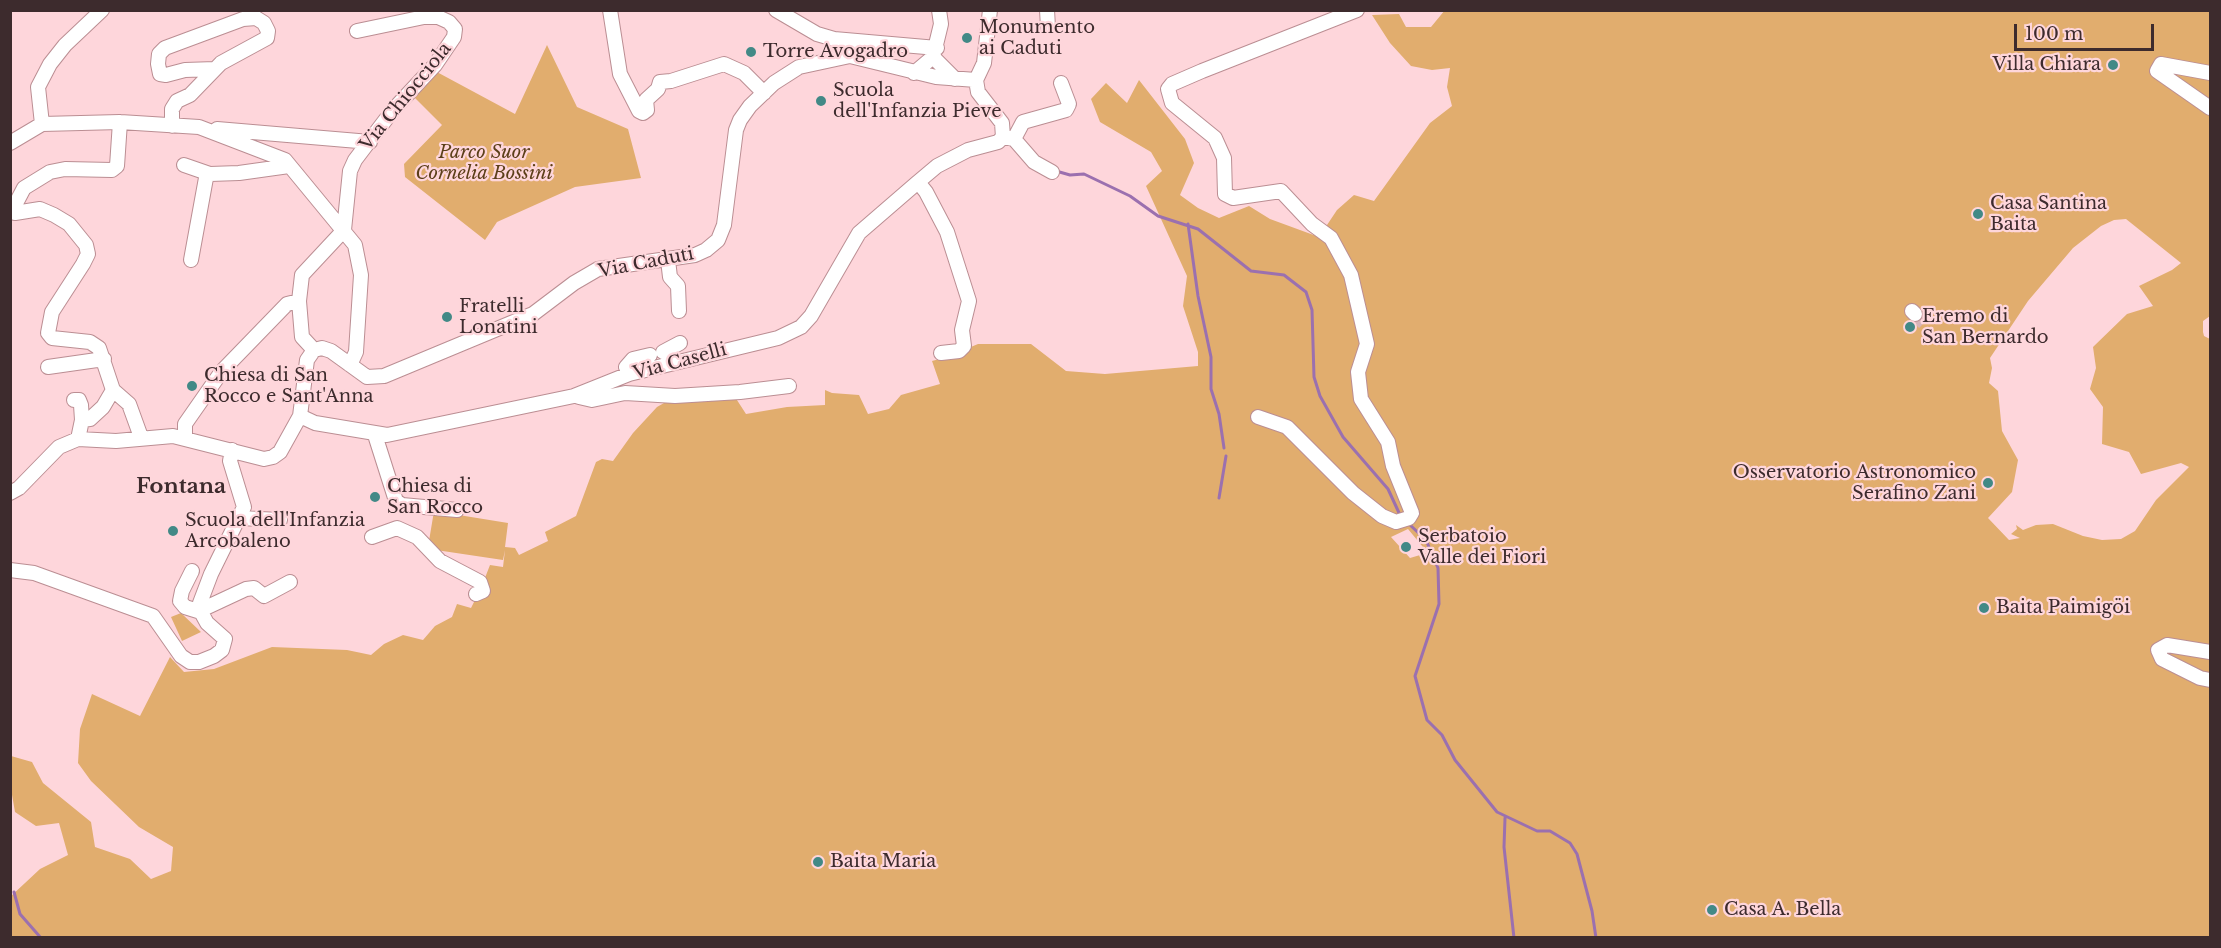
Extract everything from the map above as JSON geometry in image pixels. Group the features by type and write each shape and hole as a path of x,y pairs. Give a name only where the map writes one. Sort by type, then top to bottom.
{"street":[{"path":"42,124 38,87 50,64 65,45 102,10"},
{"path":"610,10 620,74 636,107 643,113 647,110 648,96 656,93 660,82 724,64 744,73 764,93"},
{"path":"776,10 799,25 834,39 902,44 935,53 955,79"},
{"path":"914,73 935,53 941,24 939,10"},
{"path":"990,10 984,63 976,80 978,92 1002,123 1009,138 1034,162 1052,172"},
{"path":"1047,10 1048,27"},
{"path":"1258,417 1287,427 1353,493 1382,516 1396,522 1409,519 1412,513 1393,466 1388,442 1361,399 1359,372 1367,344 1351,275 1330,238 1281,191 1233,198 1225,194 1224,158 1215,138 1172,103 1168,89 1172,84 1202,71 1358,10"},
{"name":"Via Chiocciola","path":"344,230 350,171 393,110 435,65 454,37 455,29 449,22 438,17 424,17 357,32"},
{"path":"172,126 172,109 177,101 190,95 228,58 267,38 268,31 264,23 256,18 243,19 165,48 159,54 160,74 215,69"},
{"path":"899,69 902,44"},
{"name":"Via Caduti","path":"314,350 322,348 331,351 367,377 384,376 533,314 574,283 598,269 695,255 718,240 724,225 736,130 750,106 799,67 850,56 914,73 976,80"},
{"path":"2211,73 2161,64 2157,71 2211,108"},
{"name":"Via Caselli","path":"300,416 315,423 375,435 426,428 574,396 629,374 778,338 801,327 811,316 859,233 936,166 968,150 1009,138 1023,122 1066,110 1069,104 1061,83"},
{"path":"120,123 117,166 112,170 51,172 24,188 14,207 15,213 40,209 54,215 69,224 86,245 88,254 52,312 48,333 52,338 95,344 104,359 113,390 129,404 141,437"},
{"path":"10,143 42,124 120,123 239,129 370,142"},
{"path":"206,129 285,160 355,245 361,274 356,352 350,365"},
{"path":"184,165 210,174 239,173 289,166"},
{"path":"191,260 206,178 210,174"},
{"path":"918,182 926,192 947,232 969,300 962,330 964,346 959,351 942,353"},
{"path":"10,493 19,488 59,447 78,439 116,441 141,437 185,437 264,459 273,458 280,452 300,416 307,360 314,350 302,337 299,301 302,275 307,267 344,230"},
{"path":"668,260 669,277 678,286 680,311"},
{"path":"185,437 185,424 222,371 287,304 299,301"},
{"path":"629,374 626,367 633,359 656,354 677,346 680,342"},
{"path":"48,366 104,359"},
{"path":"574,396 592,400 625,393 675,396 789,386"},
{"path":"82,420 90,419 103,407 113,390"},
{"path":"74,400 79,400 81,405 82,420 78,439"},
{"path":"375,435 396,501 402,506 457,510"},
{"path":"10,570 45,577 153,616 181,656 190,662 200,662 222,650 225,639 207,623 200,603 211,574 240,518 243,499 230,461 232,450"},
{"path":"240,518 280,520"},
{"path":"372,537 397,528 417,537 440,561 480,582 483,591 476,594"},
{"path":"192,571 182,591 180,601 185,607 201,611 246,588 254,588 264,596 290,582"},
{"path":"2211,652 2174,645 2167,645 2158,650 2163,659 2200,678 2211,680"}],"green space":[{"path":"1445,10 2210,11 2210,316 2203,321 2203,332 2204,336 2210,339 2210,937 11,938 10,897 40,869 68,855 59,823 36,826 15,812 11,789 11,756 32,762 43,783 91,822 95,847 130,859 151,879 171,871 173,847 139,827 91,781 78,763 80,729 92,694 140,716 170,657 184,672 214,669 272,647 347,650 371,655 384,644 403,635 423,640 435,626 452,617 457,604 471,608 476,598 485,596 483,583 490,565 503,567 505,550 503,560 436,550 429,541 434,511 508,523 505,547 515,548 519,555 548,541 545,532 576,516 596,462 602,459 613,461 633,433 657,407 671,399 735,397 746,414 787,407 825,405 825,390 832,393 859,395 868,414 889,409 901,395 940,384 932,361 978,344 1031,344 1066,371 1105,374 1198,366 1198,352 1183,306 1187,276 1146,186 1162,171 1151,152 1100,122 1091,99 1106,83 1127,103 1139,80 1185,139 1194,163 1180,195 1198,208 1219,218 1249,206 1270,219 1319,237 1337,210 1354,195 1374,201 1430,123 1452,106 1447,87 1450,68 1432,70 1411,66 1390,43 1372,15 1399,14 1406,27 1431,27","holes":["2126,219 2181,263 2172,270 2139,286 2153,306 2127,314 2093,347 2096,368 2090,389 2103,407 2102,444 2129,452 2141,474 2181,463 2189,467 2156,500 2135,531 2121,539 2102,540 2083,536 2053,524 2036,525 2023,530 2016,525 2017,529 2011,534 2020,538 2009,540 1988,518 2012,492 2018,460 2002,431 1998,391 1989,383 1992,368 1990,358 2028,301 2073,248 2101,226 2114,220","1408,529 1427,552 1427,553 1410,558 1391,537"]},
{"name":"Parco Suor Cornelia Bossini","path":"547,45 577,107 628,129 641,178 575,187 497,222 485,240 405,177 404,164 442,125 414,97 435,71 515,114"},
{"path":"181,613 201,632 182,641 171,617"}],"waterway":[{"path":"1056,171 1070,175 1084,174 1130,196 1158,216 1198,229 1251,271 1284,275 1306,292 1312,310 1314,377 1320,396 1343,437 1388,489 1400,515"},
{"path":"1188,224 1198,296 1211,357 1211,389 1219,414 1224,448"},
{"path":"1219,498 1226,456"},
{"path":"1409,524 1426,540 1438,568 1439,604 1415,676 1427,720 1442,735 1455,760 1497,812 1537,831 1550,831 1570,843 1577,854 1592,911 1596,938"},
{"path":"1505,818 1504,847 1514,938"},
{"path":"14,892 20,914 41,938"}],"tunnel":[{"path":"1915,314 1924,323"}],"place":[{"name":"Monumento ai Caduti","path":"967,38"},
{"name":"Torre Avogadro","path":"751,52"},
{"name":"Villa Chiara","path":"2113,65"},
{"name":"Scuola dell'Infanzia Pieve","path":"821,101"},
{"name":"Casa Santina Baita","path":"1978,214"},
{"name":"Fratelli Lonatini","path":"447,317"},
{"name":"Eremo di San Bernardo","path":"1910,327"},
{"name":"Chiesa di San Rocco e Sant'Anna","path":"192,386"},
{"name":"Osservatorio Astronomico Serafino Zani","path":"1988,483"},
{"name":"Chiesa di San Rocco","path":"375,497"},
{"name":"Scuola dell'Infanzia Arcobaleno","path":"173,531"},
{"name":"Serbatoio Valle dei Fiori","path":"1406,547"},
{"name":"Baita Paimigöi","path":"1984,608"},
{"name":"Baita Maria","path":"818,862"},
{"name":"Casa A. Bella","path":"1712,910"}],"district":[{"name":"Fontana","path":"181,487"}]}
